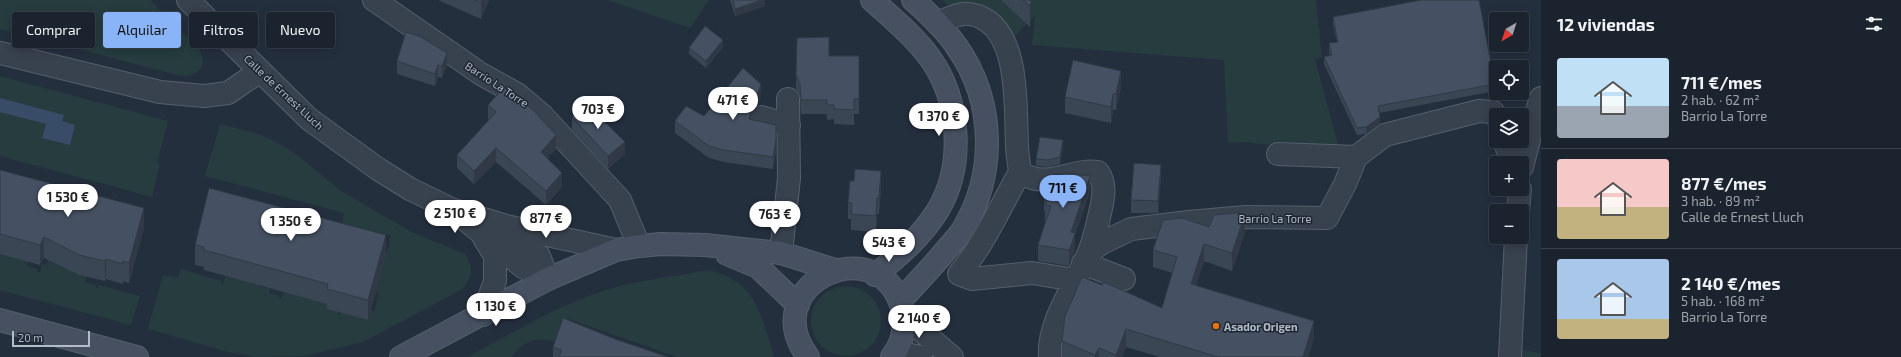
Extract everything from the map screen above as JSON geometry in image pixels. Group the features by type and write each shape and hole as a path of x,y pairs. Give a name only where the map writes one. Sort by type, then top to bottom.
{"main road":[{"path":"872,0 912,37 930,59 941,78 954,110 957,134 952,176 946,196 938,211 919,235 897,258 875,275"},
{"path":"902,309 924,276 962,231 976,201 986,159 988,140 979,90 969,66 957,47 937,23 913,0"},
{"path":"705,245 758,267 798,305"},
{"path":"401,357 483,315 548,279 616,250 639,246 705,245 781,253 835,270"},
{"path":"807,357 800,345 796,332 795,318 798,305 804,293 812,283 827,273 835,270 855,268 875,275 889,286 902,309 902,335 894,355"},
{"path":"0,320 137,357"}],"street":[{"name":"Calle de Ernest Lluch","path":"188,0 309,118 410,189 451,209 506,226 616,250"},
{"name":"Barrio La Torre","path":"374,0 481,74 517,94 543,116 620,200 639,246"},
{"path":"937,23 964,14 972,14 986,19 996,30 1011,62 1015,83 1017,147 1020,172 988,232 973,257 959,274 972,279 1032,273 1052,275 1082,265 1124,279"},
{"path":"0,53 160,92 204,96 228,93 260,71"},
{"path":"781,253 789,178 788,98"},
{"path":"1525,156 1541,98"},
{"path":"1278,154 1356,157 1385,135 1480,111 1489,112"},
{"path":"761,117 789,125"},
{"name":"Barrio La Torre","path":"1082,265 1102,243 1131,229 1189,222 1245,218 1327,218 1346,184 1356,157"},
{"path":"1020,172 1028,178 1054,179 1091,171 1098,172 1103,179 1103,198 1082,265 1056,325 1049,349 1050,357"},
{"name":"Calle de Ernest Lluch","path":"451,209 523,267 548,279"},
{"name":"Calle de Ernest Lluch","path":"506,226 539,256 548,279"},
{"name":"Calle de Ernest Lluch","path":"480,232 495,256 496,282 483,315"},
{"path":"1510,357 1516,244"},
{"path":"902,309 952,357"},
{"path":"894,355 921,357"}],"green space":[{"path":"0,0 150,0 162,12 103,12 103,48 181,48 181,31 189,39 189,48 198,48 200,50 203,61 202,66 197,72 182,76 74,48 95,48 95,12 12,12 12,32 0,29"},
{"path":"608,0 709,0 690,28"},
{"path":"942,0 1001,0 1031,13 1032,0 1316,0 1322,57 1315,59 1340,152 1244,142 1228,143 1224,60 1032,45 1035,16 1011,40 999,26 985,14 969,7 950,7"},
{"path":"0,76 168,121 157,163 160,164 152,197 0,156"},
{"path":"220,124 259,134 280,144 300,157 341,191 412,232 465,254 471,269 468,282 461,290 363,342 304,356 255,357 228,352 148,329 163,275 178,278 181,269 222,281 221,283 223,284 226,275 258,280 257,285 266,288 268,282 271,283 269,293 280,296 279,299 281,299 284,291 325,303 326,298 338,312 338,315 340,315 342,307 350,315 368,320 371,310 374,311 379,294 376,293 391,236 342,223 344,213 205,176"},
{"path":"0,251 30,256 27,266 38,269 37,272 40,272 42,264 46,265 48,259 50,262 58,264 58,266 65,268 66,266 75,269 74,274 83,276 85,271 88,272 85,282 96,285 96,288 98,288 99,285 140,296 131,325 0,290"},
{"path":"708,270 720,273 730,278 738,283 752,297 761,316 774,357 677,357 568,319 559,343 545,340 532,341 522,346 512,357 467,357 534,321 585,297 629,284"},
{"path":"839,286 853,286 866,292 875,301 879,307 881,321 879,335 871,346 860,354 853,356 839,356 832,354 821,346 813,335 811,328 811,314 813,307 821,296 832,288"},
{"path":"1520,350 1541,353 1541,357 1519,357"}],"water":[{"path":"0,98 64,115 62,121 75,125 70,145 42,138 46,124 0,112"}],"building":[{"path":"474,0 482,0 481,3"},
{"path":"733,0 762,0 735,9"},
{"path":"1023,0 1031,0 1030,6"},
{"path":"1421,0 1479,0 1490,60 1489,60 1489,85 1378,106 1380,117 1366,127 1357,128 1324,57 1332,55 1329,43 1338,42 1333,17"},
{"path":"705,26 723,40 706,61 689,48"},
{"path":"406,32 421,37 447,53 442,66 438,65 435,74 397,61"},
{"path":"829,37 829,56 859,56 859,99 854,99 854,110 834,109 834,105 827,105 827,100 801,100 800,84 796,75 797,38"},
{"path":"1073,60 1121,71 1116,94 1113,94 1111,107 1065,97"},
{"path":"743,68 761,84 758,93 749,101 751,112 749,119 776,125 776,140 773,157 724,150 709,146 675,121 686,106 704,116"},
{"path":"504,87 534,111 556,135 541,152 562,173 546,191 496,148 474,171 457,155 496,112 488,105"},
{"path":"585,102 625,142 608,156 572,117"},
{"path":"1040,137 1063,140 1060,157 1048,160 1036,159"},
{"path":"1134,163 1161,165 1158,201 1131,200"},
{"path":"855,169 881,171 876,216 851,214 852,203 848,203 850,181 854,181"},
{"path":"0,170 144,208 129,263 123,261 123,264 106,259 105,261 79,255 44,237 40,245 0,234"},
{"path":"1066,173 1090,176 1071,232 1075,233 1073,240 1069,250 1038,245 1051,206 1045,205 1047,196 1044,195 1049,176"},
{"path":"209,188 386,235 368,300 327,289 328,284 204,250 204,247 195,245"},
{"path":"1237,213 1245,214 1232,253 1204,244 1191,284 1314,321 1303,357 1218,357 1126,329 1116,355 1099,348 1095,355 1062,341 1065,316 1082,277 1102,285 1103,282 1162,308 1177,257 1153,250 1163,220 1182,218 1209,227 1214,215"},
{"path":"563,318 615,339 668,357 559,357 562,350 553,347"}],"place":[{"name":"Asador Origen","path":"1216,326"}]}
